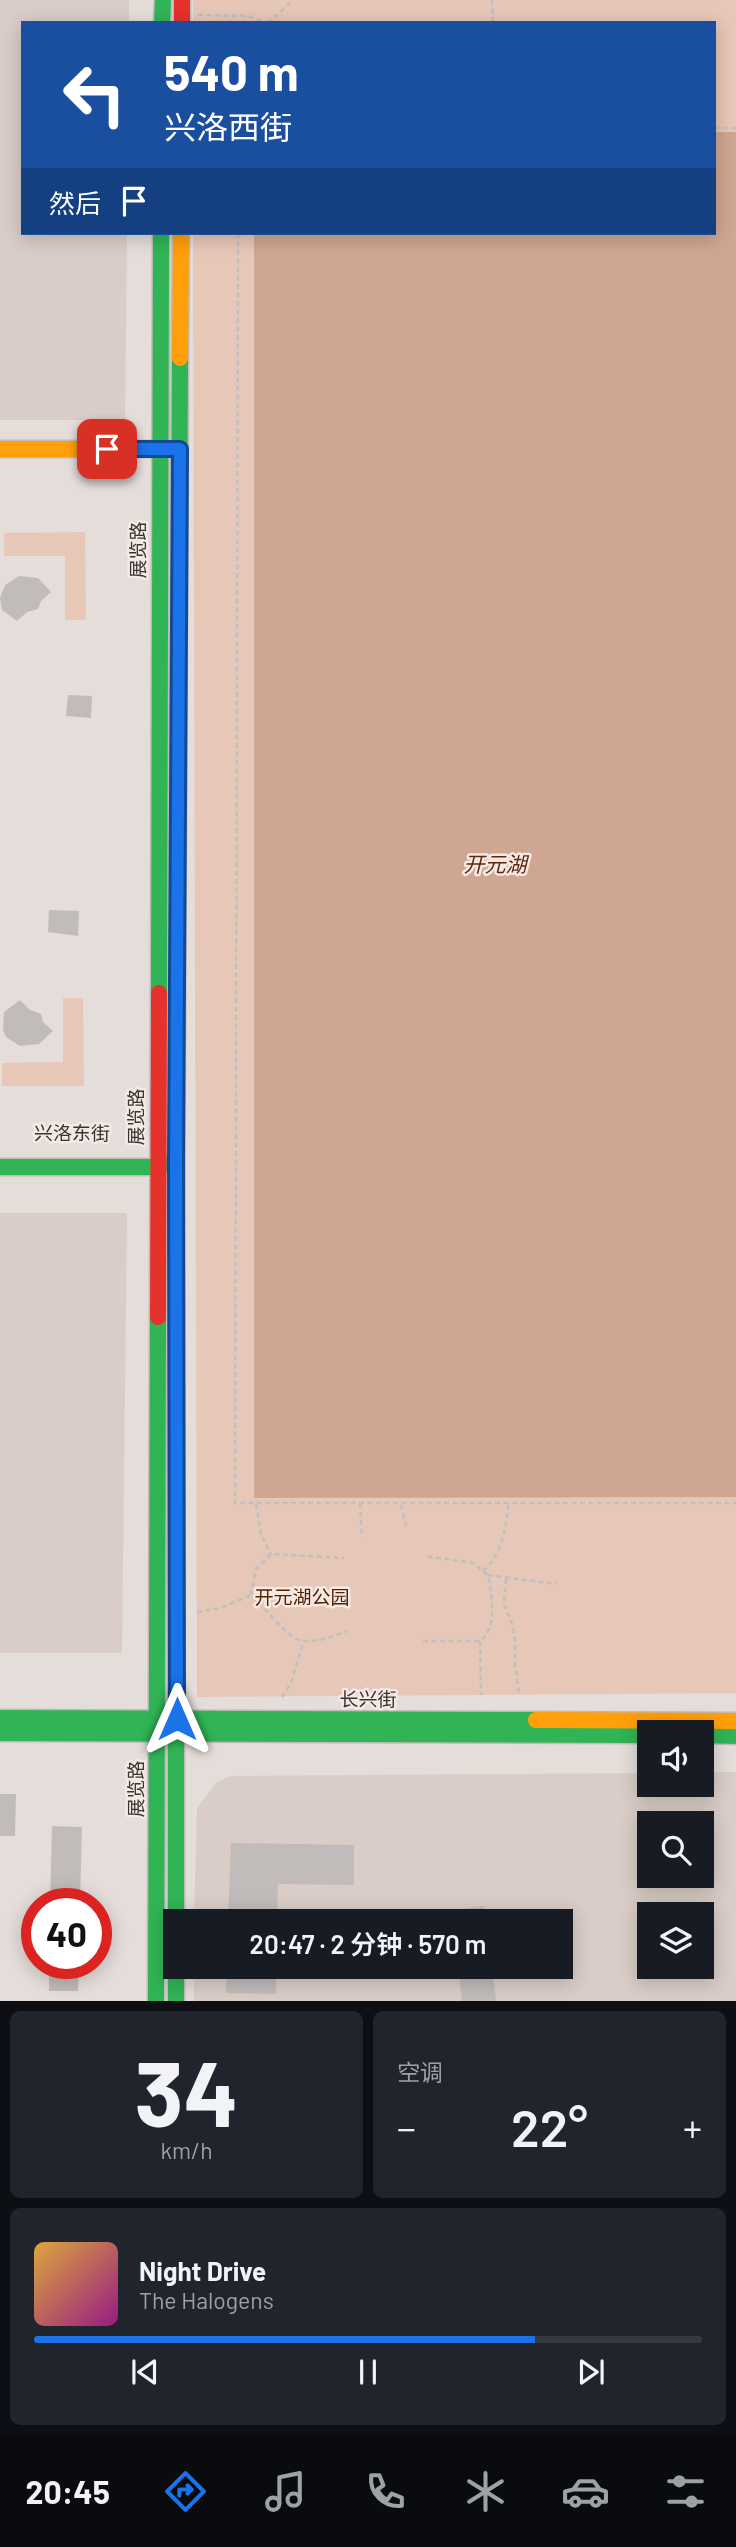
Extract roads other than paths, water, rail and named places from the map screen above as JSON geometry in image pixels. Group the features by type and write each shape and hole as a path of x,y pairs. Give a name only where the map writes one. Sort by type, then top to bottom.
{"street":[{"path":"163,0 163,21"},
{"path":"182,0 187,19"},
{"name":"展览路","path":"156,2001 161,235"},
{"path":"176,1909 176,1160 181,235"},
{"path":"0,449 180,455"},
{"path":"0,461 160,455"},
{"name":"兴洛东街","path":"0,1154 157,1161"},
{"name":"兴洛东街","path":"0,1167 176,1160"},
{"name":"长兴街","path":"0,1718 158,1726"},
{"name":"长兴街","path":"0,1733 158,1726 736,1721"},
{"name":"长兴街","path":"177,1726 637,1735"},
{"path":"714,1735 736,1735"},
{"path":"176,1979 176,2001"}],"water":[{"name":"开元湖","path":"716,132 736,132 736,1497 254,1498 254,235 716,235"}],"park label":[{"name":"开元湖公园","path":"302,1597"}]}
